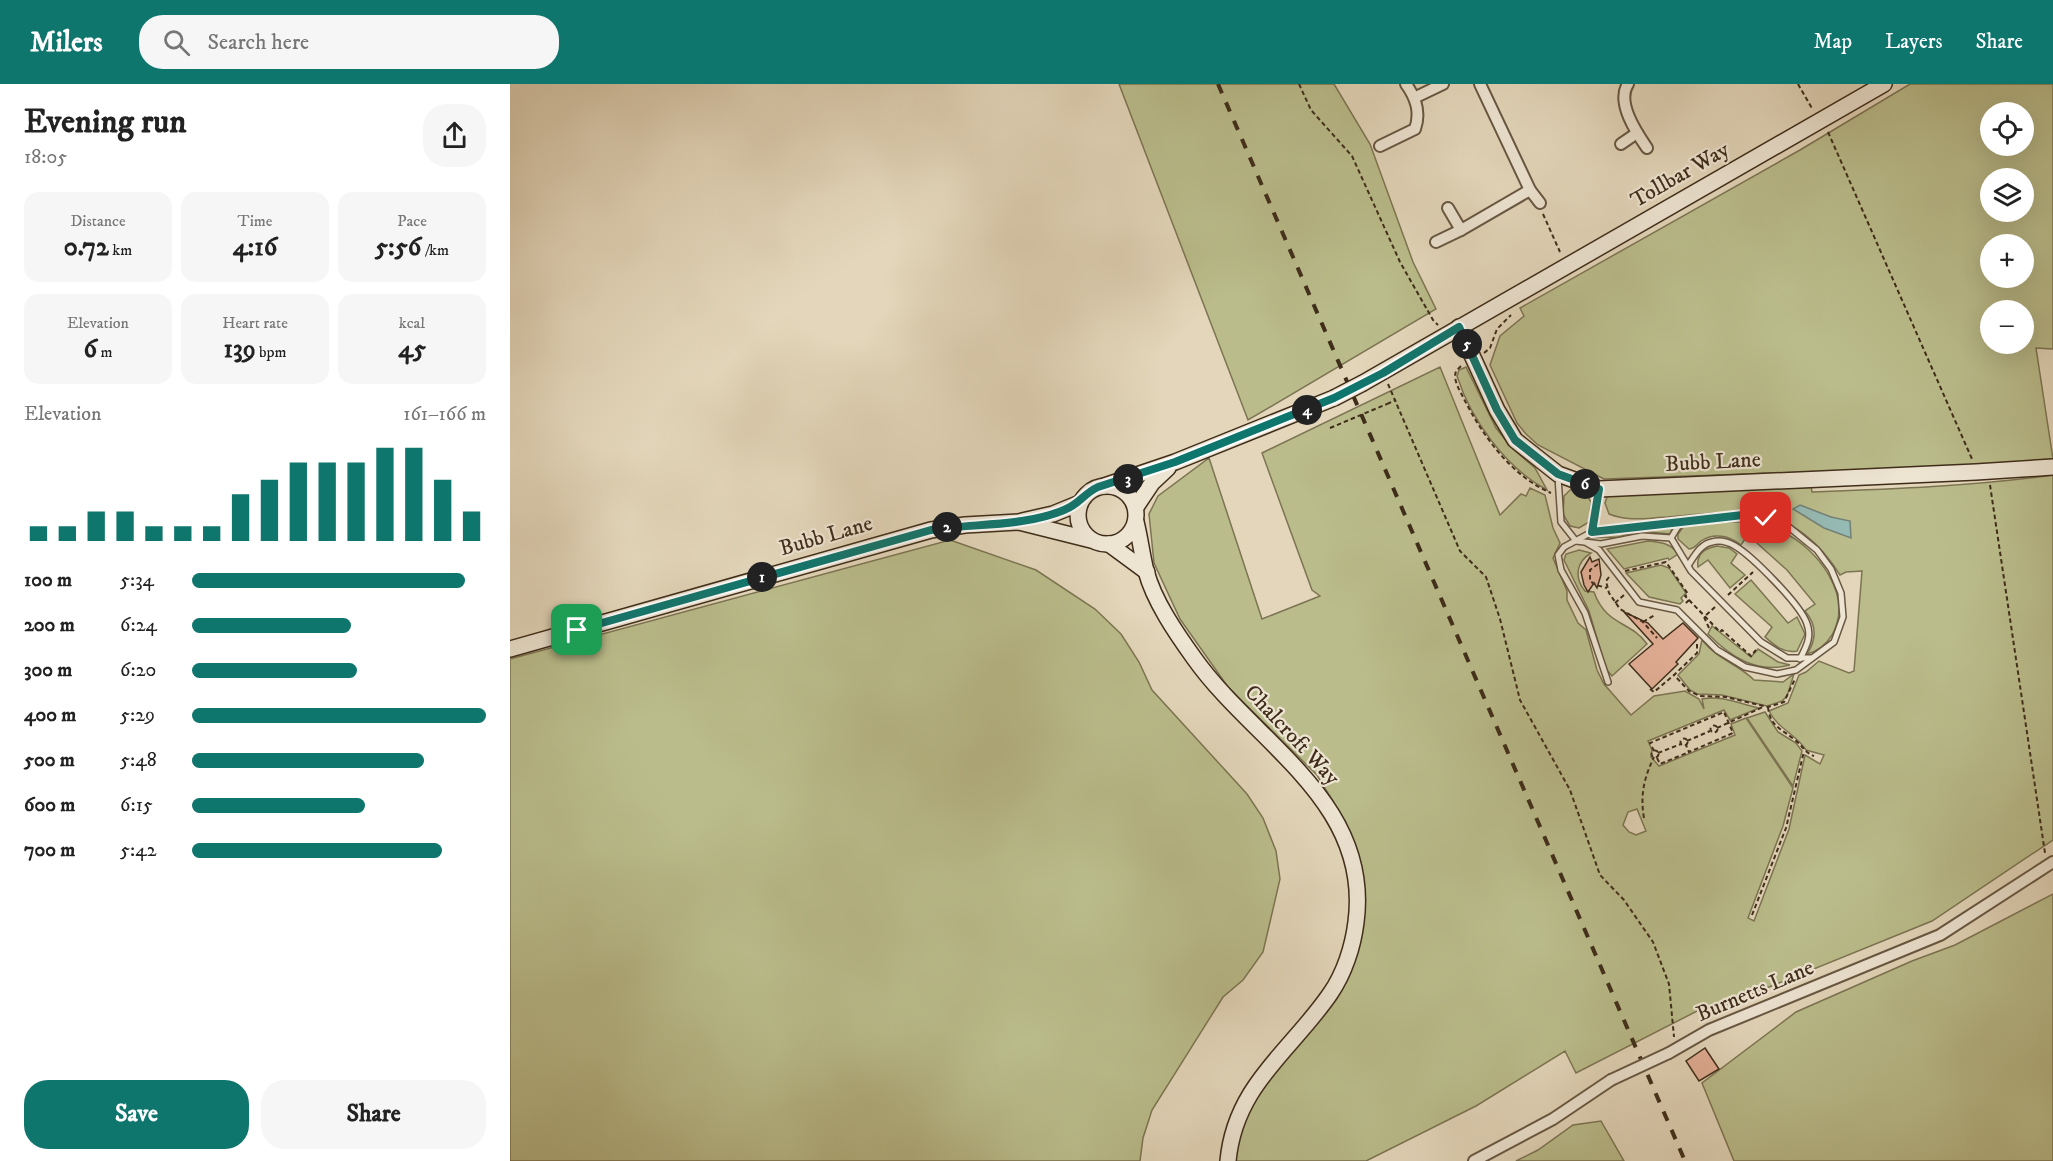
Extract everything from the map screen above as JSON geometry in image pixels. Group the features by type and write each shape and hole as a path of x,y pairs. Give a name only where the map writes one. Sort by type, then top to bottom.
{"main road":[{"name":"Tollbar Way","path":"1453,330 1884,84"},
{"path":"1175,462 1152,483 1129,535 1116,543 1109,544 1092,540 1080,528 1078,511 1087,493 1175,462 1334,398 1383,373 1453,330"},
{"name":"Bubb Lane","path":"1453,330 1515,440 1558,474 1599,489 1965,473 2053,466"},
{"path":"1104,486 1112,486 1127,493 1136,515"},
{"name":"Bubb Lane","path":"510,649 931,530 964,525 1019,522 1053,514 1080,503"},
{"name":"Chalcroft Way","path":"1136,515 1147,572 1173,625 1206,675 1238,711 1315,788 1325,802 1346,843 1355,873 1356,923 1340,976 1322,1006 1273,1061 1249,1096 1234,1129 1228,1161"},
{"name":"Bubb Lane","path":"1019,522 1092,540"},
{"name":"Chalcroft Way","path":"1109,544 1147,572"}],"street":[{"path":"1384,141 1414,129 1418,119 1416,98 1406,84"},
{"path":"1416,98 1443,84"},
{"path":"1480,84 1530,190 1540,203"},
{"path":"1628,84 1624,100 1637,133 1647,148"},
{"path":"1621,144 1637,133"},
{"path":"1436,242 1530,190"},
{"path":"1449,208 1461,230"},
{"name":"Burnetts Lane","path":"1474,1161 1553,1119 1611,1080 1672,1051 1709,1030 1940,935 2053,862"}],"lane":[{"path":"1558,474 1561,522 1576,541 1614,543 1642,536 1671,538"},
{"path":"1592,532 1599,489"},
{"path":"1587,543 1599,550 1639,602 1677,610 1717,650 1746,668 1776,674 1796,670 1834,642 1843,617 1841,593 1831,569 1817,550 1790,528 1766,518 1743,515 1682,520 1592,532 1564,546 1558,555 1561,570 1585,613 1608,682"},
{"path":"1671,538 1682,520"},
{"path":"1671,538 1689,564 1691,571 1761,642 1787,658 1811,658"},
{"path":"1689,564 1698,550 1711,542 1723,541 1735,546 1760,567 1774,580 1807,622 1810,636 1800,659"}],"path":[{"path":"1299,84 1311,110 1352,156 1400,262 1433,320 1453,330"},
{"path":"1798,84 1813,110"},
{"path":"1540,203 1563,258"},
{"path":"1383,373 1460,551 1486,577 1500,619 1520,699 1570,790 1600,874 1624,900 1653,942 1669,984 1672,1051"},
{"path":"1330,428 1396,400"},
{"path":"1666,562 1688,594 1685,596 1720,632 1722,630 1751,656 1759,647 1763,650"},
{"path":"1598,564 1590,570 1590,581 1607,588"},
{"path":"1643,622 1660,614 1677,610 1689,600"},
{"path":"1650,689 1654,692 1674,675"},
{"path":"1708,719 1712,726 1717,728 1766,707 1776,728 1798,742 1804,752 1814,756"},
{"path":"1724,712 1729,723 1733,733 1660,764 1650,743 1724,712"},
{"path":"1687,741 1710,731 1712,726"},
{"path":"1715,733 1717,728"},
{"path":"1679,731 1683,739 1687,741"},
{"path":"1710,731 1715,733 1718,740"},
{"path":"1681,744 1683,739"},
{"path":"1687,741 1689,752"},
{"path":"1644,818 1642,791 1655,757 1658,753 1681,744 1686,745"},
{"path":"1654,752 1658,753"},
{"path":"1752,915 1786,828 1804,752"}],"green space":[{"path":"1119,84 1334,84 1370,144 1413,262 1436,309 1248,420"},
{"path":"1910,84 2053,84 2053,349 2036,348 2053,459 1974,466 1604,479 1538,445 1517,423 1490,365 1500,336 1524,316 1520,308 1800,150"},
{"path":"1440,367 1500,515 1521,494 1526,496 1530,488 1545,495 1553,528 1560,543 1553,558 1567,591 1567,600 1578,623 1586,630 1597,670 1604,684 1631,715 1654,696 1685,691 1699,699 1704,709 1702,699 1710,698 1724,699 1759,708 1730,720 1724,710 1648,741 1652,750 1651,757 1659,766 1735,735 1731,724 1746,718 1793,788 1783,826 1748,918 1754,921 1789,829 1805,755 1820,764 1824,755 1806,750 1769,711 1788,703 1799,675 1819,661 1849,673 1854,671 1862,571 1846,572 1840,575 1822,551 1804,534 1785,523 1765,516 1720,513 1631,519 1609,514 1605,503 1608,494 1811,485 1812,492 1873,490 2053,475 2053,840 1932,921 1715,1009 1703,1008 1576,1073 1565,1051 1476,1106 1366,1161 1234,1161 1242,1127 1263,1085 1343,985 1355,849 1345,821 1317,775 1228,687 1180,619 1154,563 1149,514 1158,496 1209,458 1262,619 1320,596 1312,590 1262,453","holes":["1637,809 1646,831 1636,835 1629,832 1623,825 1628,812"]},
{"path":"1466,367 1496,428 1513,449 1535,468 1547,490 1532,481 1504,456 1481,426 1463,393 1457,376 1459,370"},
{"path":"1572,488 1585,492 1591,502 1589,522 1579,528 1570,526 1563,514 1564,496"},
{"path":"1720,522 1753,523 1776,529 1796,540 1820,562 1829,575 1839,605 1838,620 1832,635 1822,647 1807,654 1813,643 1814,627 1805,611 1815,604 1787,570 1748,535 1741,545 1727,537 1716,536 1706,538 1689,549 1678,539 1678,534 1684,526"},
{"path":"1674,524 1670,534 1640,531 1619,537 1588,538 1593,535"},
{"path":"950,540 1036,570 1095,609 1121,634 1139,662 1152,690 1247,794 1263,818 1276,851 1280,879 1263,952 1243,980 1223,997 1152,1110 1143,1138 1140,1161 510,1161 510,659"},
{"path":"1648,541 1669,545 1678,554 1669,560 1668,558 1624,569 1607,549"},
{"path":"1717,546 1729,548 1737,554 1731,563 1745,575 1730,588 1708,560 1698,567 1700,555 1709,548"},
{"path":"1579,550 1591,553 1582,561 1578,571 1581,586 1585,591 1594,592 1605,611 1634,631 1647,644 1612,676 1606,669 1589,611 1564,560 1566,554"},
{"path":"1661,565 1669,568 1686,593 1681,598 1683,601 1680,604 1649,597 1626,573"},
{"path":"1751,580 1788,623 1797,617 1805,634 1797,651 1784,650 1765,637 1772,627 1735,594"},
{"path":"1712,626 1751,657 1758,649 1778,662 1790,665 1766,667 1735,656 1708,634"},
{"path":"1702,640 1708,647 1754,680 1783,682 1794,674 1787,696 1782,701 1767,706 1722,695 1697,694 1690,690 1678,675 1699,654"},
{"path":"1765,712 1778,732 1796,743 1802,751 1793,786 1747,718"},
{"path":"2053,894 2053,1161 1734,1161 1702,1083 1796,1012 1912,961 1955,945"},
{"path":"1601,1121 1624,1161 1516,1161 1538,1150 1573,1125"}],"water":[{"path":"1800,505 1831,517 1850,521 1851,538 1824,528 1793,509"}],"building":[{"path":"1590,557 1592,562 1599,559 1601,575 1597,588 1594,583 1588,592 1581,572"},
{"path":"1624,612 1648,623 1663,639 1683,623 1698,638 1676,662 1678,664 1652,689 1629,664 1653,644"},
{"path":"1705,1048 1719,1069 1699,1081 1686,1061"}],"railway":[{"path":"1218,84 1685,1161"}],"route":[{"path":"577,630 931,530 964,525 1019,522 1065,510 1080,503 1087,493 1098,487 1175,462 1334,398 1383,373 1459,327 1497,410 1515,440 1558,474 1599,489 1592,532 1682,520 1743,515 1766,518"}]}
